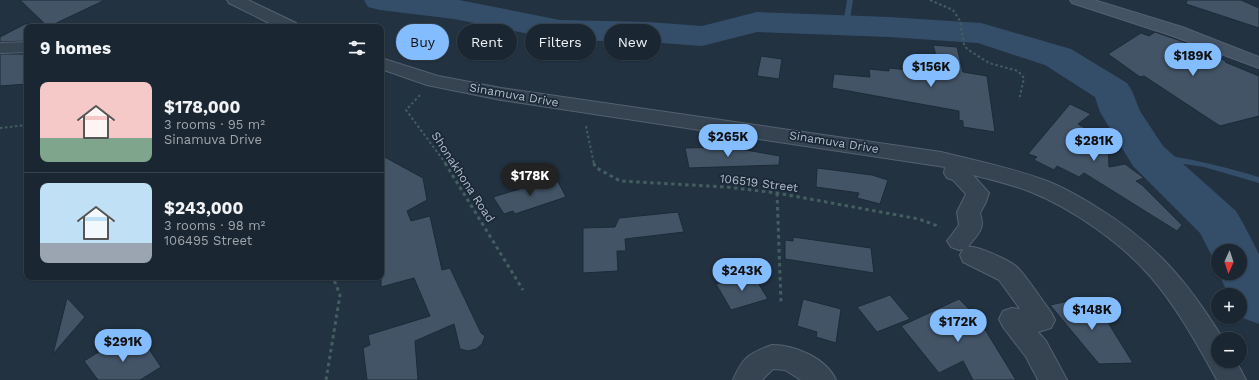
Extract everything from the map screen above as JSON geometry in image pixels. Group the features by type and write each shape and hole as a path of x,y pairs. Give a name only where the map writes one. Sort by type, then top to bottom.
{"street":[{"path":"235,0 284,24"},
{"path":"1078,0 1176,31 1259,63"},
{"path":"0,48 24,48"},
{"name":"Sinamuva Drive","path":"384,64 434,81 500,94 868,147 941,159 1004,175 1041,188 1077,206 1113,230 1149,259 1177,292 1211,344"},
{"path":"956,163 955,173 961,175 978,193 975,202 968,212 972,223 965,248 1008,273 1042,320 1033,322 1012,319 1036,349 1053,380"},
{"path":"747,380 757,364 766,357 776,355 800,364 822,380"},
{"path":"1226,368 1232,380"}],"path":[{"path":"930,0 953,10 960,21 964,44 967,49 988,63 1018,71 1024,78 1019,100"},
{"name":"Shonakhona Road","path":"434,81 406,110 441,156 523,290"},
{"name":"106519 Street","path":"582,106 595,167 620,181 726,187 777,193 919,219 950,231 965,248"},
{"path":"0,128 24,125"},
{"path":"777,193 781,303"},
{"path":"326,380 340,295 334,280"}],"building":[{"path":"20,0 105,0 54,24 45,24"},
{"path":"1187,0 1241,0 1259,8 1259,28 1186,4"},
{"path":"24,25 24,41 0,42 0,37"},
{"path":"1155,32 1184,42 1226,61 1225,62 1259,76 1259,116 1220,126 1144,76 1140,77 1108,54 1141,33 1149,36"},
{"path":"933,45 957,47 963,72 987,76 995,132 963,127 963,121 959,120 959,111 832,88 834,74 870,77 869,69 889,71 889,68 941,73"},
{"path":"0,54 24,54 24,84 0,86"},
{"path":"761,56 782,59 779,79 757,76"},
{"path":"1070,104 1091,114 1078,124 1108,141 1109,167 1125,164 1144,178 1136,181 1142,185 1182,225 1177,231 1084,173 1079,177 1057,166 1054,170 1034,160 1037,157 1028,154"},
{"path":"729,147 780,156 779,165 689,168 685,148"},
{"path":"384,157 423,178 427,200 407,211 411,221 430,216 442,270 450,268 481,333 485,336 482,344 476,349 468,351 460,349 454,324 415,341 418,380 367,380 363,348 370,345 368,335 430,316 414,278 381,287 381,280 384,280"},
{"path":"817,168 872,175 888,180 880,204 857,198 859,193 816,187"},
{"path":"556,178 566,197 515,214 513,211 504,214 493,197"},
{"path":"678,212 684,232 625,239 626,251 617,251 618,271 583,273 583,228 615,227 619,218"},
{"path":"793,237 871,248 874,273 785,259 785,240 793,241"},
{"path":"752,273 768,299 731,310 716,284"},
{"path":"890,295 910,319 877,332 857,307"},
{"path":"1087,297 1104,316 1133,363 1099,364 1050,305"},
{"path":"67,298 85,317 53,354"},
{"path":"803,299 841,309 836,343 816,337 817,332 797,326"},
{"path":"959,299 978,318 1016,380 973,380 963,361 939,373 901,326"},
{"path":"118,340 125,351 143,340 161,367 140,380 98,380 84,361"}],"waterway":[{"path":"380,0 454,9 560,30 648,32 702,36 757,22 889,27 981,33 1058,57 1113,91 1120,112 1148,156 1219,223 1230,244"},
{"path":"846,25 850,0"},
{"path":"1148,156 1177,159 1259,180"},
{"path":"1247,279 1259,302"}]}
